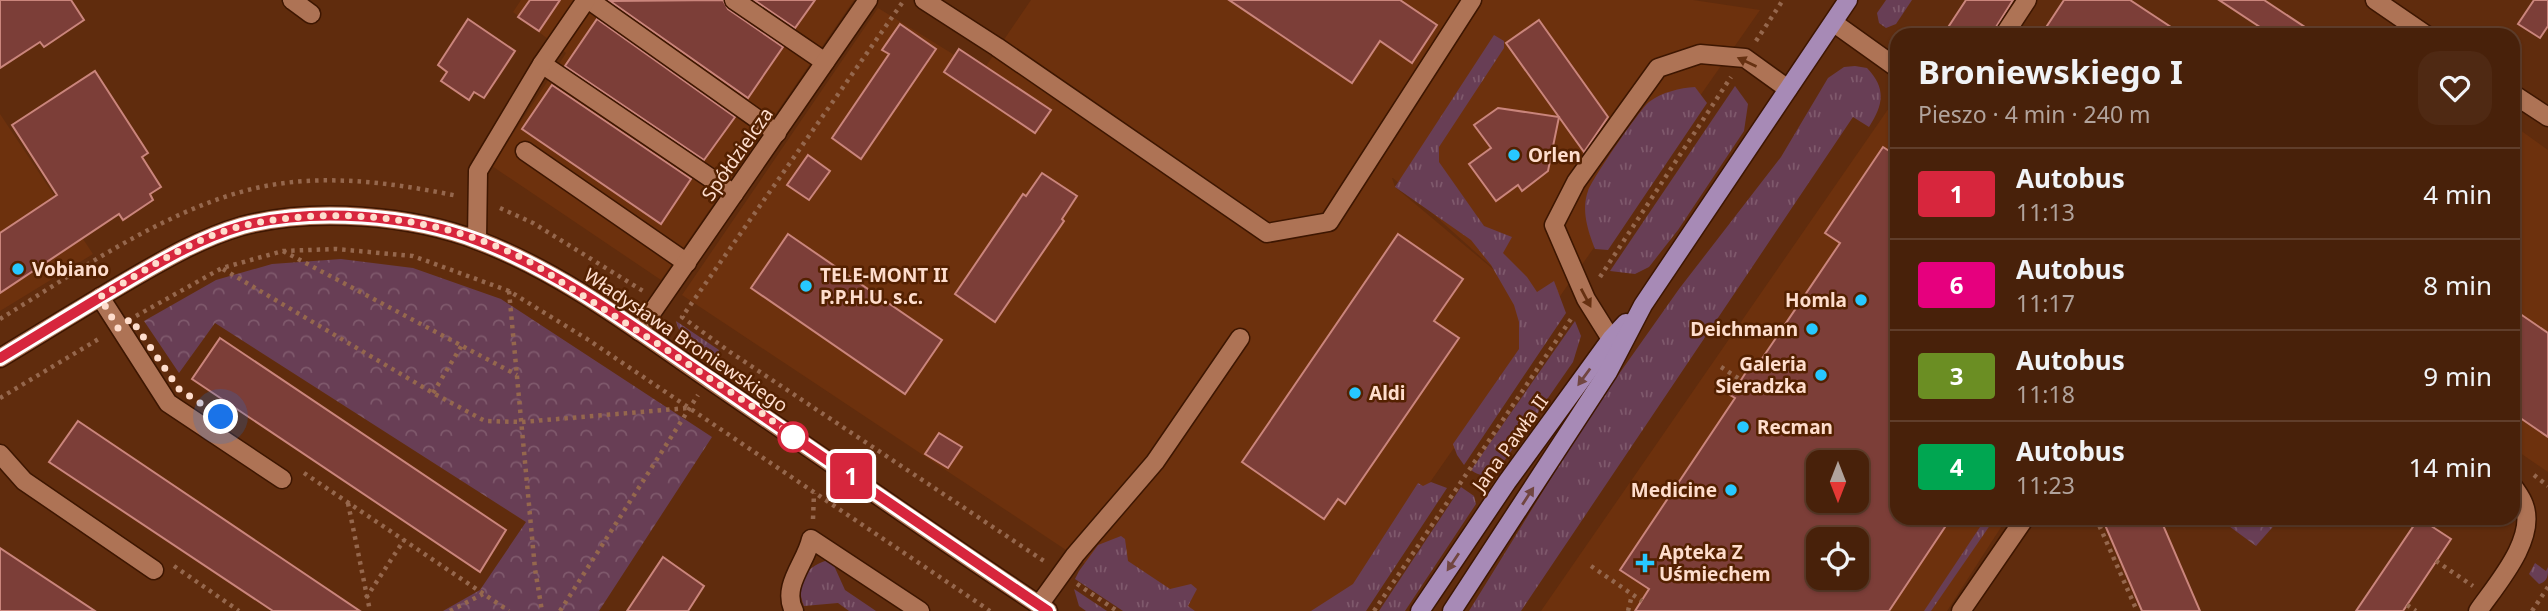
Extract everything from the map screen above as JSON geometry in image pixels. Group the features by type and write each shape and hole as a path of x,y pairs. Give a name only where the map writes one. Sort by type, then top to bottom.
{"main road":[{"name":"Jana Pawła II","path":"1452,611 1608,372 1643,305 1848,0"},
{"name":"Jana Pawła II","path":"1420,611 1507,482 1611,339 1643,305"}],"street":[{"path":"292,0 311,14"},
{"path":"477,240 478,172 542,64 588,0 777,133"},
{"path":"734,0 825,62"},
{"name":"Spółdzielcza","path":"639,331 868,0"},
{"path":"924,0 1268,233 1329,222 1472,0"},
{"path":"2009,28 2027,0"},
{"path":"2375,0 2416,28"},
{"path":"1834,23 1890,63"},
{"path":"1611,339 1586,299 1554,225 1577,182 1658,68 1700,54 1745,58 1788,89"},
{"path":"542,64 734,194"},
{"path":"2520,99 2548,117"},
{"path":"525,151 687,263"},
{"name":"Władysława Broniewskiego","path":"0,358 100,297 199,242 245,226 310,217 377,218 421,224 477,240 529,261 639,331 1044,608"},
{"path":"100,297 168,403 282,479"},
{"path":"1044,608 1062,573 1155,462 1240,338"},
{"path":"0,454 24,481 154,570"},
{"path":"2478,611 2511,564 2525,535 2525,506 2520,498"},
{"path":"1961,611 2020,525"},
{"path":"794,611 789,600 790,587 808,552 811,539 920,611"}],"path":[{"path":"904,0 681,317 1117,611"},
{"path":"0,398 222,268 284,251 336,249 413,256 509,291 587,339 990,611"},
{"path":"284,251 517,376"},
{"path":"222,268 485,421 522,422 688,408"},
{"path":"509,291 535,569 542,611"},
{"path":"433,393 462,345"},
{"path":"1721,367 1741,380"},
{"path":"560,611 688,408"},
{"path":"302,472 509,611"},
{"path":"347,502 370,611"},
{"path":"2099,525 2137,611"},
{"path":"366,597 404,540"},
{"path":"2436,561 2488,596"},
{"path":"1591,566 1642,601"},
{"path":"2532,611 2548,587"},
{"path":"450,611 483,594"},
{"path":"1628,611 1633,595"},
{"path":"2407,605 2416,611"}],"shaded area":[{"path":"521,0 854,0 661,280 492,166 566,53 513,12"},
{"path":"1031,0 1693,0 1760,10 1340,611 1151,611 1063,548 682,295 878,8 982,72","holes":["1393,178 1512,285 1395,187"]},
{"name":"Galeria Sieradzka","path":"1890,106 1890,525 2002,525 1947,611 1541,611"},
{"path":"0,114 93,254 0,311"},
{"path":"2520,130 2548,150 2548,472 2520,453"}],"green space":[{"path":"1886,0 1912,0 1896,24 1886,28 1879,23 1877,13"},
{"path":"1494,35 1504,41 1504,48 1439,147 1439,162 1484,226 1512,237 1503,253 1527,277 1537,292 1554,281 1566,313 1464,465 1453,444 1519,349 1519,322 1514,305 1491,265 1471,240 1395,187"},
{"path":"1844,67 1867,68 1880,90 1880,104 1869,127 1853,117 1521,611 1469,611 1590,415 1679,289 1781,157 1828,78"},
{"path":"1735,86 1748,104 1744,131 1678,230 1649,267 1635,274 1610,271"},
{"path":"1695,87 1707,103 1608,250 1595,249 1585,206 1588,191 1598,173 1649,102 1671,91"},
{"path":"341,259 413,268 501,299 712,437 599,611 443,611 480,590 526,522 215,323 179,373 144,321 216,280 272,264"},
{"path":"676,321 719,350 715,361 686,340"},
{"path":"1575,321 1581,336 1573,362 1498,470 1484,475 1475,473 1471,470"},
{"path":"1431,482 1447,488 1366,611 1311,611 1353,584 1418,483 1423,486"},
{"path":"1461,487 1474,496 1476,504 1405,611 1379,611"},
{"path":"1981,525 1990,525 1931,611 1924,611"},
{"path":"2228,525 2274,525 2256,546"},
{"path":"1121,536 1125,539 1128,561 1170,589 1191,584 1197,589 1188,606 1195,611 1123,611 1075,579 1098,545"},
{"path":"831,559 845,590 876,611 849,611 838,603 804,606 800,589 804,576 815,566"},
{"path":"2535,563 2546,571 2548,567 2547,578 2539,584 2529,574"},
{"path":"1074,589 1107,611 1086,611 1079,606"}],"building":[{"path":"0,0 71,0 84,20 44,47 40,42 0,68"},
{"path":"530,0 560,0 539,31 518,17"},
{"path":"723,0 728,9 783,47 748,98 610,1"},
{"path":"754,0 815,0 795,28"},
{"path":"1229,0 1400,0 1437,25 1412,63 1380,41 1352,83"},
{"path":"1966,0 2013,0 1995,28 1948,28"},
{"path":"2064,0 2130,0 2172,28 2046,28"},
{"path":"2219,0 2264,0 2306,28 2261,28"},
{"path":"2534,0 2548,0 2548,26 2540,38 2518,24"},
{"path":"468,19 515,51 484,98 474,92 469,100 441,81 447,72 438,65"},
{"path":"597,19 735,117 704,160 565,66"},
{"path":"1539,20 1608,117 1584,152 1506,43"},
{"path":"900,24 936,49 861,159 832,138 889,54 882,50"},
{"path":"959,49 1051,110 1035,133 944,72"},
{"path":"95,71 148,153 142,157 161,187 150,194 153,200 123,220 119,214 0,293 0,233 57,195 12,125"},
{"path":"552,85 691,179 661,224 522,129"},
{"name":"Orlen","path":"1498,108 1559,117 1548,171 1522,191 1518,185 1496,201 1469,164 1491,148 1474,125"},
{"name":"Galeria Sieradzka","path":"1883,147 1890,152 1890,525 1946,525 1889,611 1635,611 1649,589 1620,570 1735,398 1730,395 1750,366 1755,369 1840,243 1825,233"},
{"path":"808,155 830,171 809,200 787,185"},
{"path":"1042,173 1077,196 1062,219 1064,221 995,322 955,294 1023,194 1026,196"},
{"path":"788,234 942,340 905,394 751,288"},
{"name":"Aldi","path":"1398,234 1463,279 1434,321 1459,338 1345,504 1338,499 1324,519 1242,462"},
{"path":"2520,314 2548,333 2548,437 2520,418"},
{"path":"220,338 506,530 480,572 192,379"},
{"path":"78,421 360,611 273,611 49,462"},
{"path":"939,433 962,447 948,468 925,454"},
{"path":"2105,525 2163,525 2200,611 2142,611"},
{"path":"2414,525 2430,525 2451,539 2403,611 2356,611"},
{"path":"0,548 95,611 0,611"},
{"path":"663,557 704,586 688,611 627,611"}],"bus line":[{"name":"1","path":"0,358 176,253 220,233 245,226 310,217 377,218 421,224 477,240 529,261 639,331 1048,611"}],"place":[{"name":"Orlen","path":"1514,155"},
{"name":"Vobiano","path":"18,269"},
{"name":"TELE-MONT II P.P.H.U. s.c.","path":"806,286"},
{"name":"Homla","path":"1861,300"},
{"name":"Deichmann","path":"1812,329"},
{"name":"Galeria Sieradzka","path":"1821,375"},
{"name":"Aldi","path":"1355,393"},
{"name":"Recman","path":"1743,427"},
{"name":"Medicine","path":"1731,490"},
{"name":"Apteka Z Uśmiechem","path":"1645,563"}],"route":[{"path":"221,417 179,389 131,319 118,328 100,297 176,253 220,233 268,222 310,217 349,217 421,224 477,240 529,261 639,331 793,437"}]}
